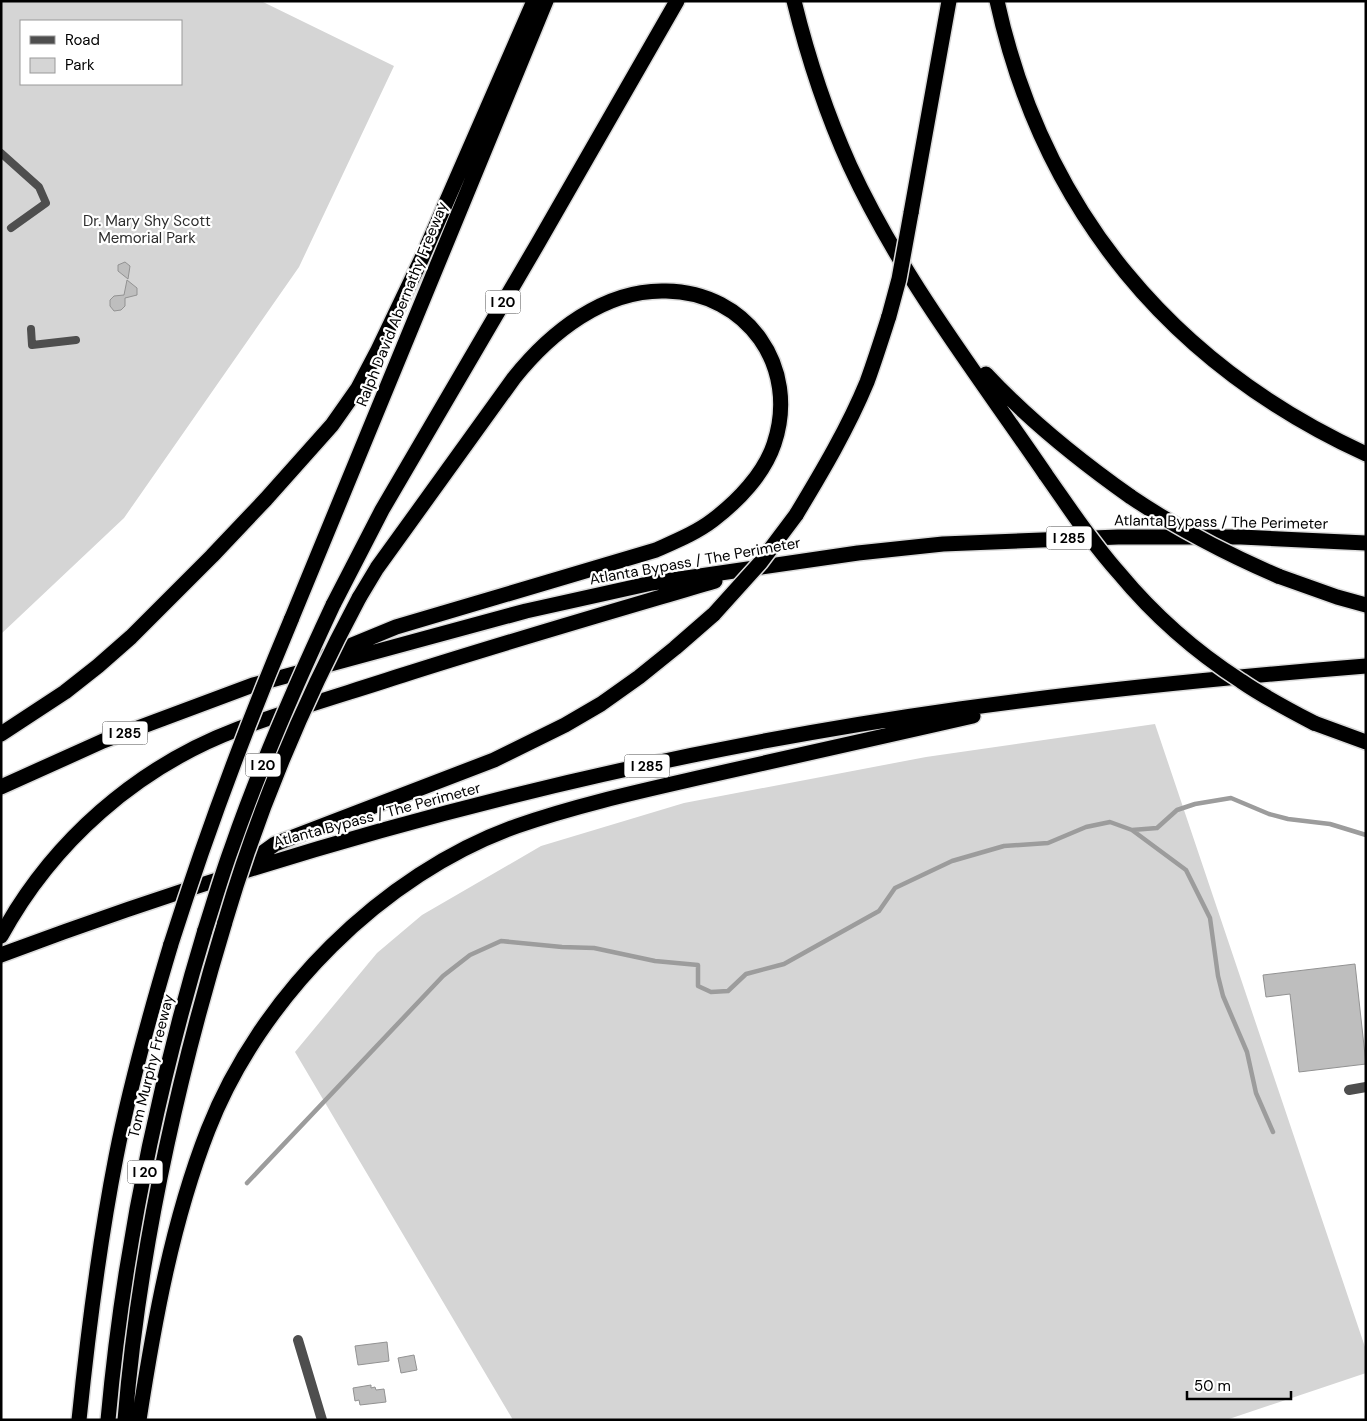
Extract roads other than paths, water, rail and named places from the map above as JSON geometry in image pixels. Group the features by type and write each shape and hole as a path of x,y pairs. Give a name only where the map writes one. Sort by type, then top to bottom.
{"highway":[{"path":"1,734 65,692 132,636 212,556 332,425 358,388 382,342 421,260 534,1"},
{"name":"Ralph David Abernathy Freeway","path":"171,944 220,796 255,705 546,1"},
{"name":"Tom Murphy Freeway","path":"108,1420 120,1316 133,1231 150,1144 176,1032 205,930 232,847 254,788 301,674 333,605 382,510 677,1"},
{"path":"794,1 822,97 851,167 886,236 941,322 1046,476 1118,573 1160,617 1193,646 1240,681 1314,723 1366,742"},
{"path":"232,875 275,844 494,760 565,726 639,677 675,648 714,614 760,562 796,514 827,464 845,430 867,381 889,316 899,279 949,1"},
{"path":"997,1 1020,84 1051,158 1088,220 1129,277 1150,301 1197,347 1248,388 1313,428 1366,454"},
{"path":"125,1420 135,1322 156,1198 182,1076 202,1000 252,840 282,762 314,686 359,598 382,562 514,378 538,351 576,320 606,304 635,294 657,291 678,292 703,297 726,308 747,324 763,343 770,354 779,381 781,405 778,432 768,458 759,472 737,499 713,520 686,537 656,550 396,627 252,685"},
{"path":"941,322 1004,393 1069,451 1131,497 1186,531 1238,558 1278,576 1366,605"},
{"name":"Atlanta Bypass / The Perimeter","path":"1,787 103,741 252,685 561,602 652,583 774,564 943,544 1118,537 1231,537 1366,543"},
{"path":"1,936 28,892 56,855 97,814 147,777 174,760 216,739 238,730 513,640 774,564"},
{"name":"Atlanta Bypass / The Perimeter","path":"1,955 57,934 232,875 436,816 525,793 736,747 958,709 1070,694 1366,666"},
{"path":"139,1420 159,1302 173,1244 193,1174 208,1130 221,1100 250,1048 301,979 347,930 382,901 413,878 471,846 515,826 586,804 1070,694"},
{"name":"Tom Murphy Freeway","path":"79,1420 95,1285 116,1157 144,1038 171,944"}],"street":[{"path":"1349,1090 1366,1088"},
{"path":"298,1340 322,1420"}],"lane":[{"path":"1,153 40,187 46,203 12,228"},
{"path":"31,329 32,344 76,340"}],"waterway":[{"path":"1132,830 1157,828 1177,810 1195,804 1231,798 1269,814 1288,819 1330,824 1366,835"},
{"path":"247,1183 443,976 470,955 501,941 594,948 655,961 698,965 698,986 711,992 728,991 746,974 784,964 879,911 895,888 952,861 1004,846 1048,843 1086,827 1110,822 1132,830 1186,870 1210,918 1218,976 1223,996 1247,1052 1256,1093 1273,1132"}],"park label":[{"name":"Dr. Mary Shy Scott Memorial Park","path":"147,230"}]}
